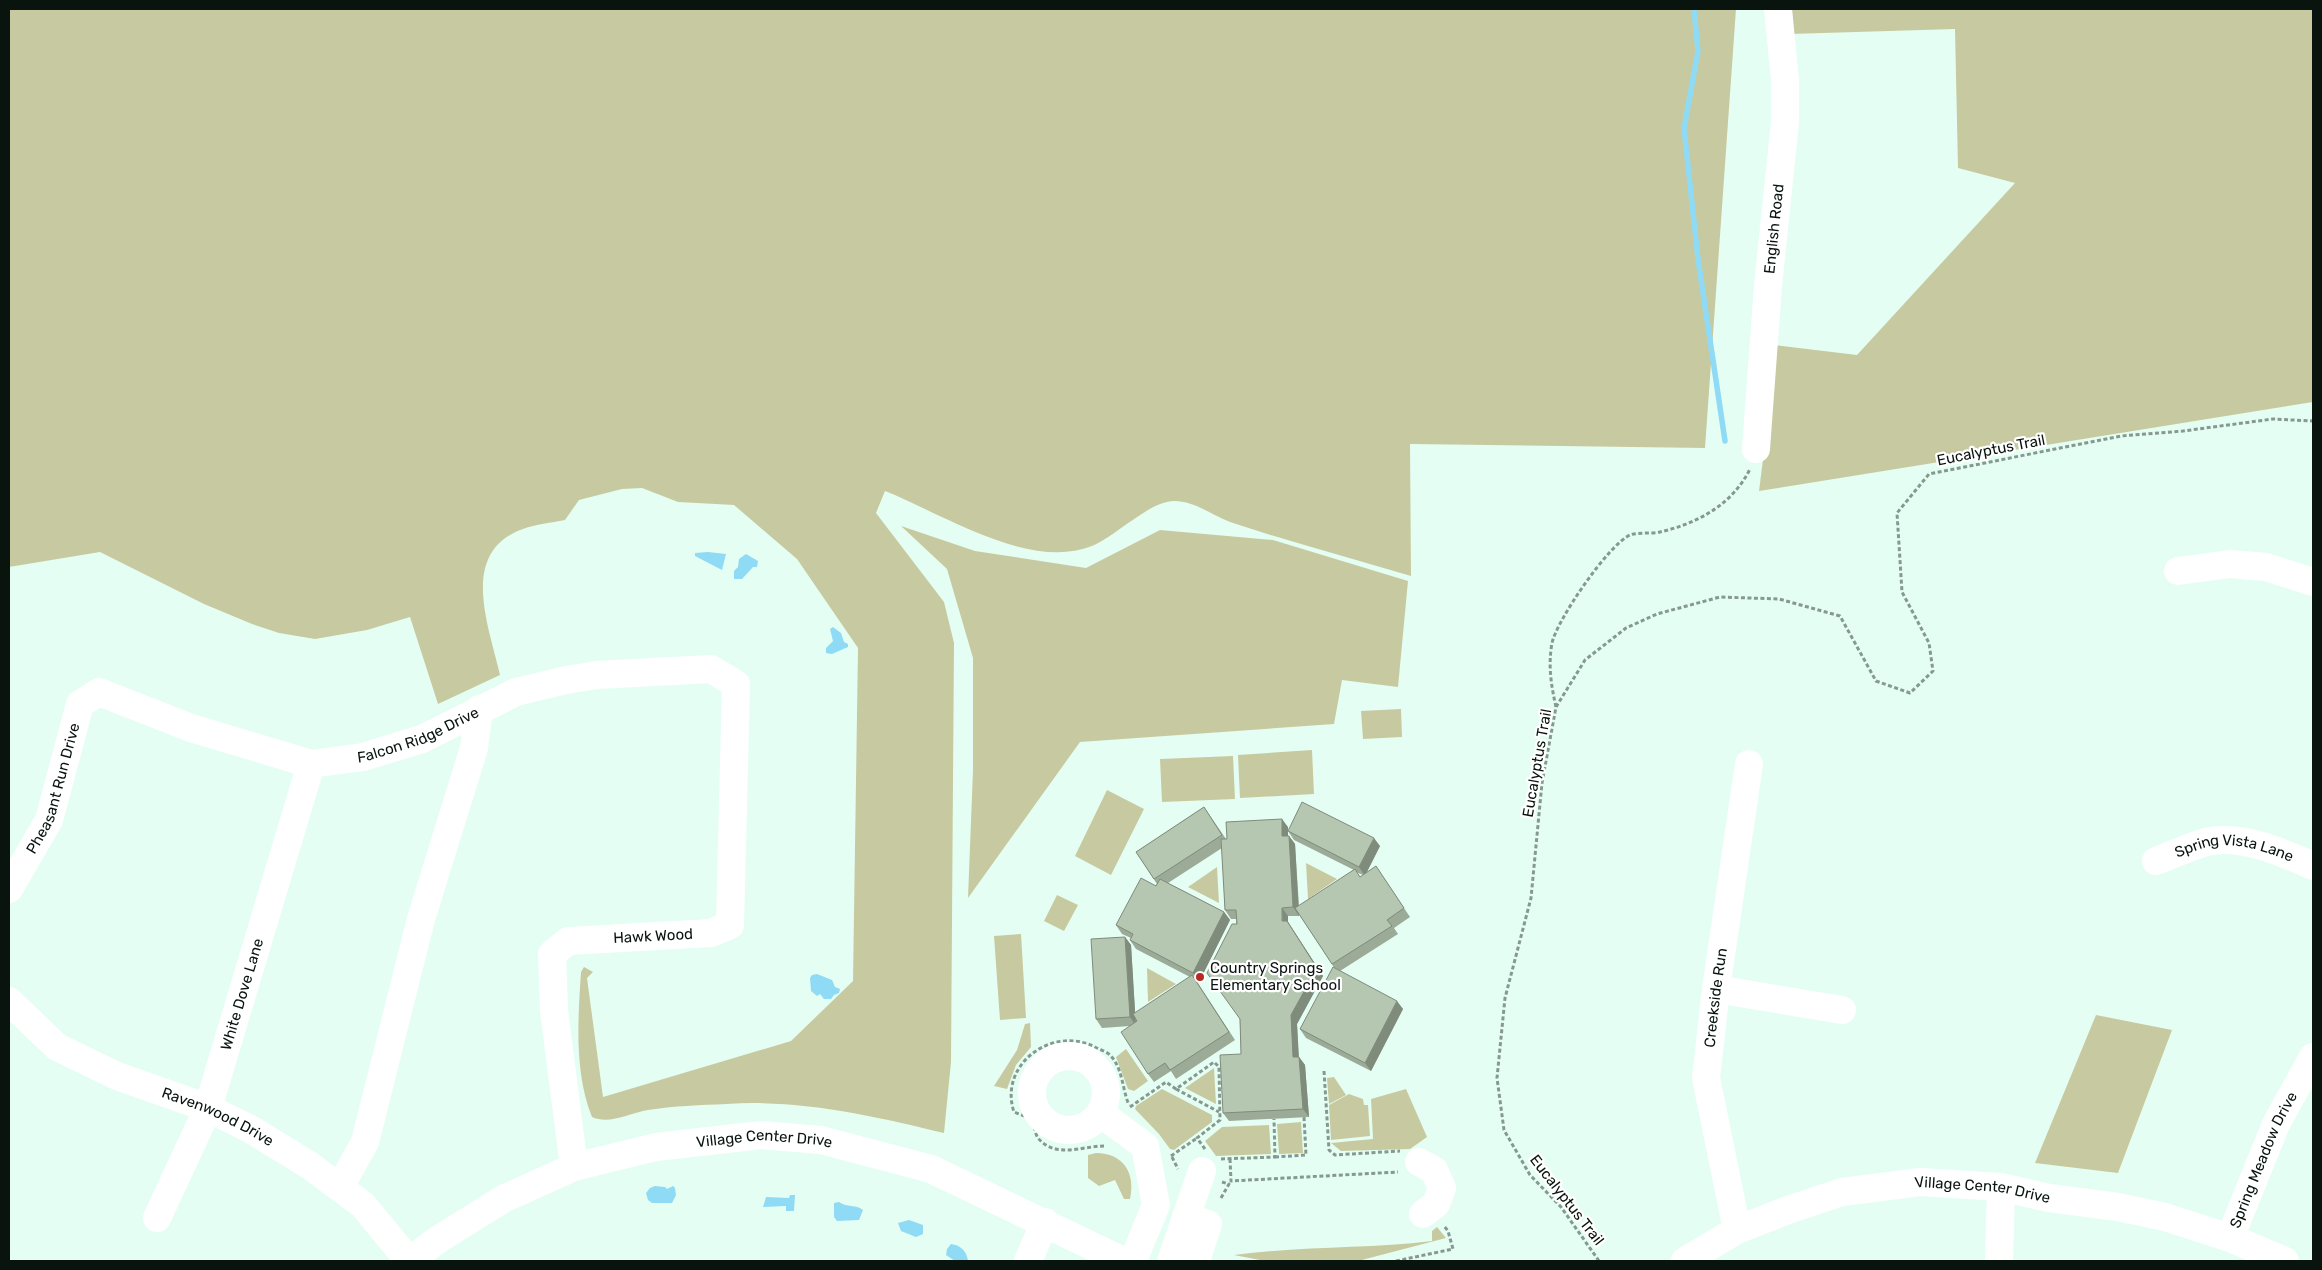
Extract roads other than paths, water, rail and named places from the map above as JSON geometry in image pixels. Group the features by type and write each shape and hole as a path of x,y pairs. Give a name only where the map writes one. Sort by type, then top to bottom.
{"street":[{"name":"English Road","path":"1756,449 1768,286 1785,122 1785,80 1778,9"},
{"path":"2178,571 2230,564 2266,567 2313,582"},
{"name":"Falcon Ridge Drive","path":"99,692 191,728 311,764 363,757 422,739 479,709 534,686 597,675 711,669 736,684"},
{"name":"Hawk Wood","path":"574,1168 554,1010 552,954 568,941 711,933 730,925 736,684"},
{"name":"Pheasant Run Drive","path":"9,889 49,820 80,704 99,692"},
{"path":"340,1187 365,1142 421,919 474,748 479,709"},
{"name":"White Dove Lane","path":"157,1218 208,1108 311,764"},
{"name":"Creekside Run","path":"1737,1230 1706,1078 1716,989 1749,764"},
{"name":"Spring Vista Lane","path":"2156,861 2207,842 2238,842 2282,852 2313,866"},
{"path":"1716,989 1842,1010"},
{"name":"Ravenwood Drive","path":"9,1001 58,1047 118,1076 208,1108 276,1145 340,1187 362,1205 409,1261"},
{"name":"Spring Meadow Drive","path":"2230,1238 2276,1124 2313,1057"},
{"path":"1122,1261 1148,1201 1137,1151 1097,1117 1144,1146 1156,1205 1133,1261"},
{"name":"Village Center Drive","path":"409,1261 439,1239 504,1199 574,1168 656,1148 761,1136 822,1140 932,1169 1045,1222 1122,1261"},
{"path":"1170,1261 1208,1161"},
{"path":"1408,1161 1434,1170 1442,1188 1430,1217"},
{"name":"Village Center Drive","path":"1685,1261 1737,1230 1842,1192 1920,1182 2001,1187 2049,1198 2118,1207 2165,1217 2230,1238 2286,1261"},
{"path":"1999,1261 2001,1187"},
{"path":"1186,1217 1208,1224 1196,1261"},
{"path":"1028,1261 1045,1222"}],"water":[{"path":"695,553 726,554 722,570 695,556"},
{"path":"746,554 758,561 757,567 753,567 742,579 734,579 734,571 738,567 739,559"},
{"path":"833,627 841,633 848,647 832,654 826,653 826,648 833,641 830,629"},
{"path":"817,974 832,980 835,987 840,989 839,993 831,999 824,999 820,994 817,996 811,991 810,978 812,975"},
{"path":"655,1186 667,1189 673,1186 675,1188 676,1195 672,1203 652,1203 648,1200 646,1193"},
{"path":"790,1195 795,1195 794,1211 786,1211 786,1206 763,1207 766,1197 789,1198"},
{"path":"839,1202 863,1210 859,1220 837,1221 834,1217 834,1203"},
{"path":"909,1220 923,1225 923,1234 916,1237 901,1231 898,1223"},
{"path":"951,1244 963,1250 968,1261 955,1261 946,1255 947,1249"}],"waterway":[{"path":"1694,9 1698,51 1684,128 1698,259 1725,441"}],"place":[{"name":"Country Springs Elementary School","path":"1200,977"}]}
